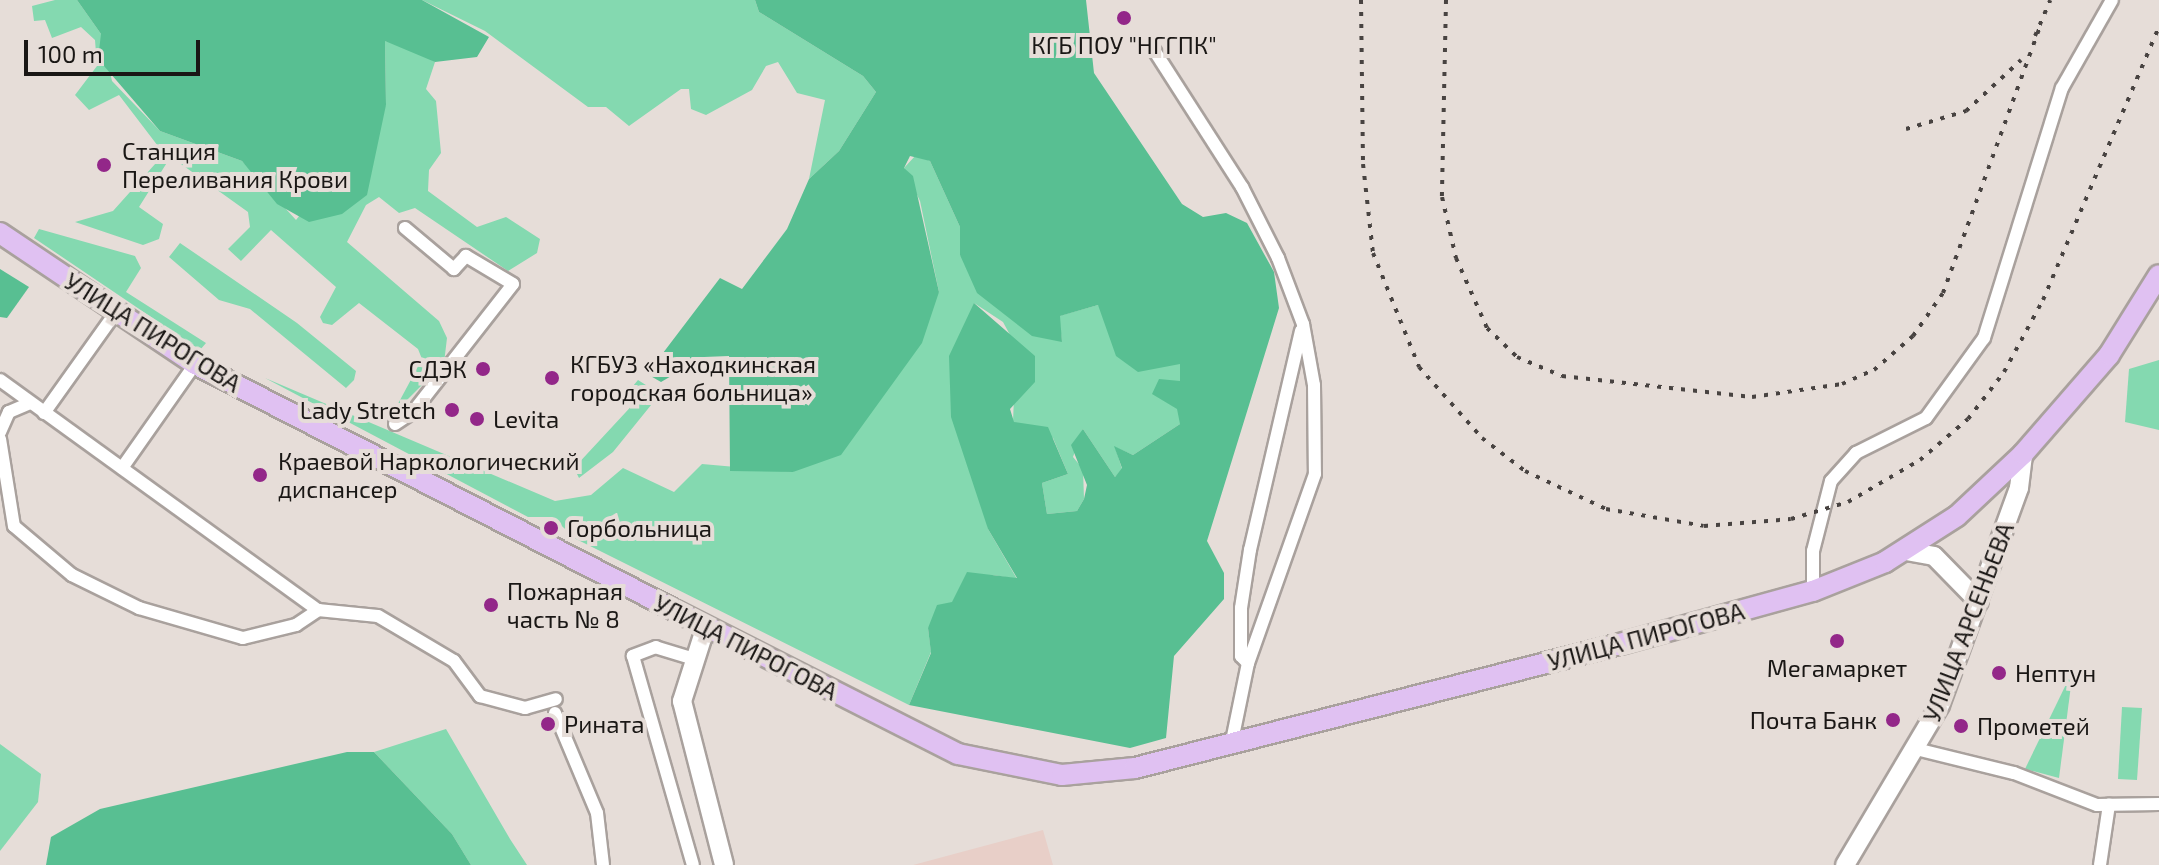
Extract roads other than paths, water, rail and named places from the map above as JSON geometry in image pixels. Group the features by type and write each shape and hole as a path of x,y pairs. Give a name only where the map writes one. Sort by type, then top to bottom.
{"main road":[{"name":"УЛИЦА ПИРОГОВА","path":"0,233 195,364 958,754 1009,769 1098,773 1813,591 1906,551 2023,454 2109,355 2159,275"},
{"name":"УЛИЦА АРСЕНЬЕВА","path":"1845,865 1916,749 1979,602 2023,454"},
{"path":"1906,551 1934,556 1979,602"},
{"path":"706,626 691,658 682,711 724,865"}],"street":[{"path":"1813,591 1813,551 1831,481 1856,453 1935,410 1984,338 2062,88 2112,0"},
{"path":"1154,50 1242,187 1303,324 1314,385 1315,474 1248,663 1232,741"},
{"path":"395,424 413,412 513,284 466,256 454,269 405,228"},
{"path":"44,413 116,312"},
{"path":"1248,663 1241,656 1241,608 1250,550 1303,324"},
{"path":"122,468 195,364"},
{"path":"0,380 318,610 378,616 454,661 480,696 525,708 556,699"},
{"path":"0,432 9,412 30,403"},
{"path":"0,439 14,526 72,575 139,608 243,638 296,625 318,610"},
{"path":"691,658 656,647 633,656 693,865"},
{"path":"555,713 597,813 603,865"},
{"path":"1916,749 2109,805 2159,804"},
{"path":"2100,865 2109,805"}],"railway":[{"path":"1361,0 1363,164 1373,253 1419,367 1482,438 1525,471 1606,509 1704,526 1791,519 1848,502 1920,460 1968,419 2004,372 2043,300 2159,27"},
{"path":"1446,0 1442,197 1456,258 1487,328 1517,357 1562,376 1752,397 1842,384 1874,370 1913,336 1943,293 2040,27"},
{"path":"2035,36 2050,0"},
{"path":"1906,129 1966,111 2021,60"}],"place":[{"name":"КГБ ПОУ \"НГГПК\"","path":"1124,18"},
{"name":"Станция Переливания Крови","path":"104,165"},
{"name":"СДЭК","path":"483,369"},
{"name":"КГБУЗ «Находкинская городская больница»","path":"552,378"},
{"name":"Lady Stretch","path":"452,410"},
{"name":"Levita","path":"477,419"},
{"name":"Краевой Наркологический диспансер","path":"260,475"},
{"name":"Горбольница","path":"551,528"},
{"name":"Пожарная часть № 8","path":"491,605"},
{"name":"Мегамаркет","path":"1837,641"},
{"name":"Нептун","path":"1999,673"},
{"name":"Почта Банк","path":"1893,720"},
{"name":"Рината","path":"548,724"},
{"name":"Прометей","path":"1961,726"}]}
